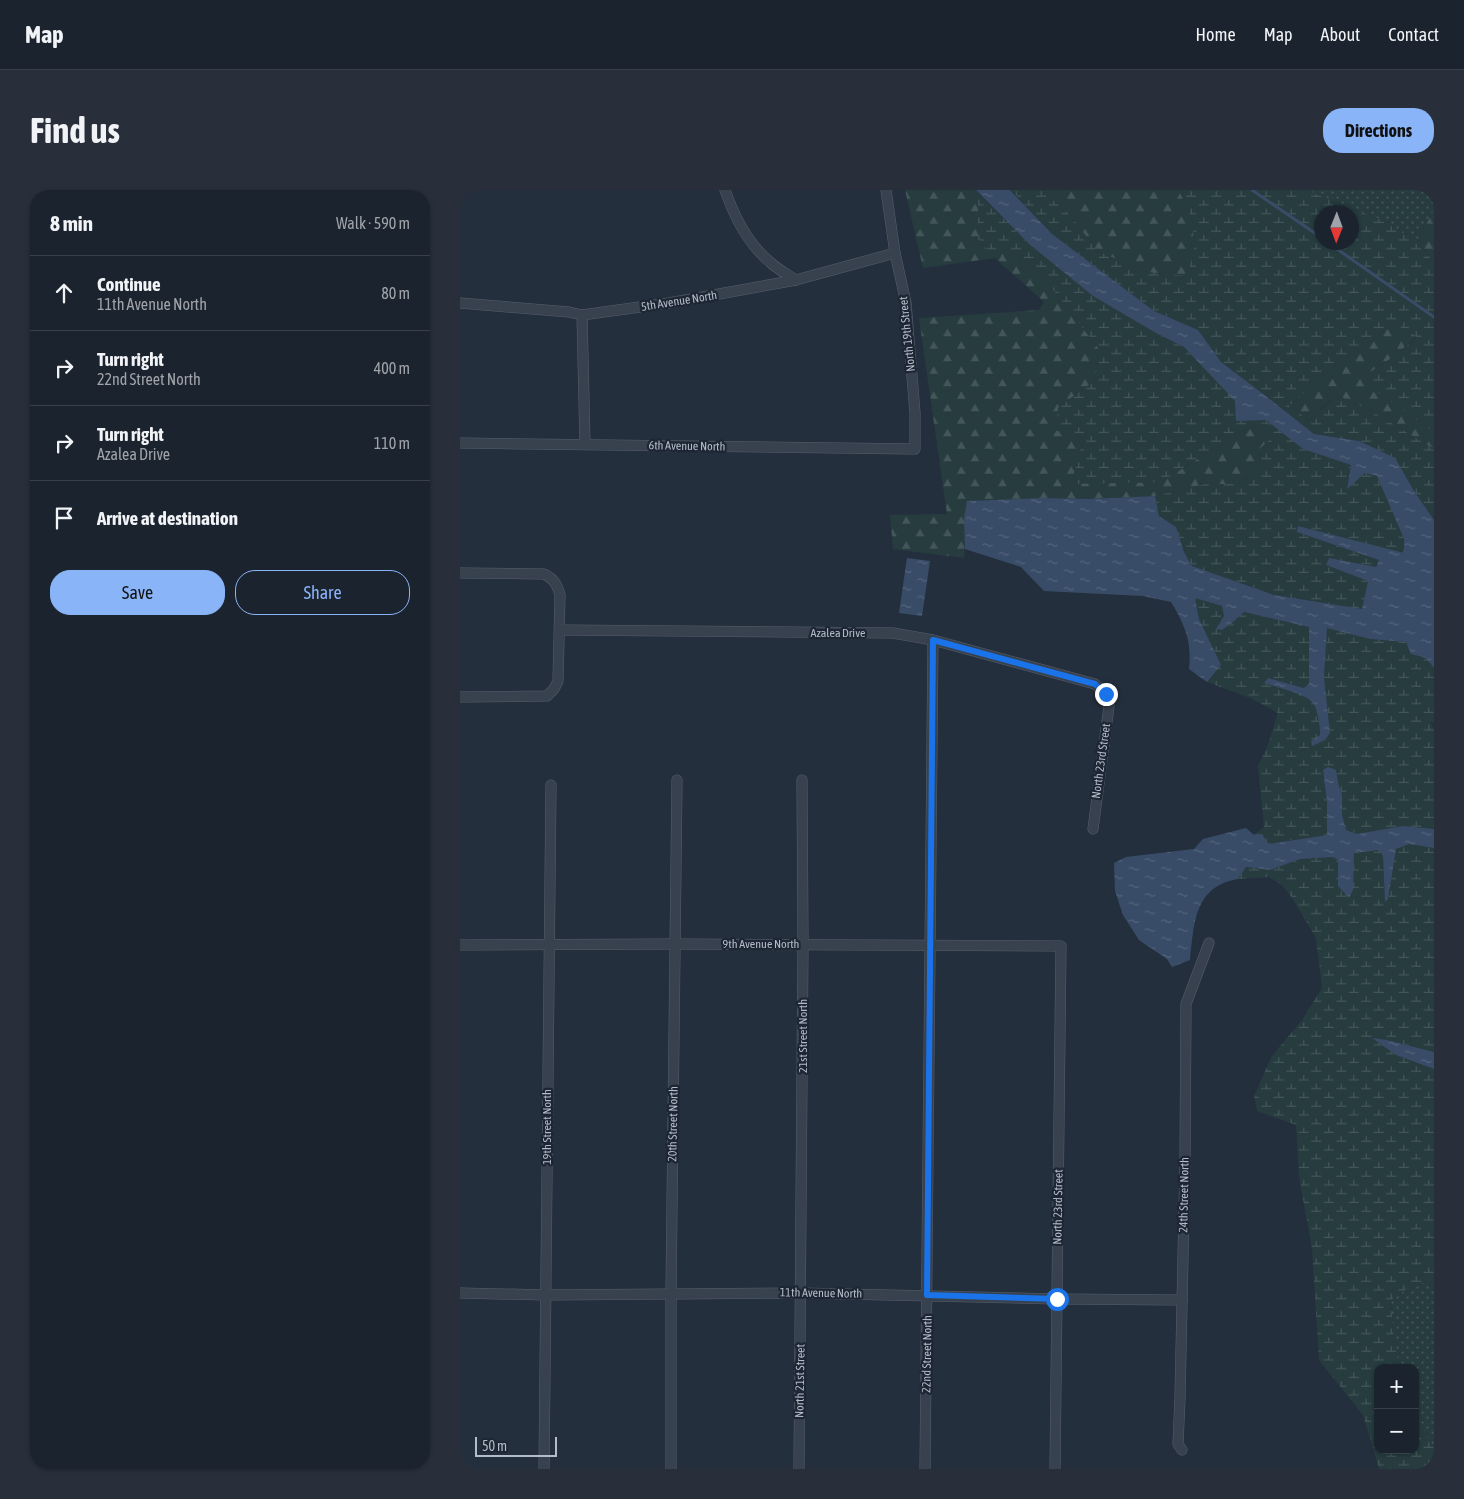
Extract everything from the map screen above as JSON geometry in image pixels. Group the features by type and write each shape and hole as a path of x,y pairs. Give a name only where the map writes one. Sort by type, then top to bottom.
{"street":[{"path":"725,190 731,208 750,241 770,262 796,280"},
{"name":"North 19th Street","path":"886,190 895,253 906,303 915,413 915,449"},
{"name":"5th Avenue North","path":"460,303 569,312 582,315 669,303 796,280 895,253"},
{"path":"582,315 585,444"},
{"name":"6th Avenue North","path":"460,443 915,449"},
{"path":"460,573 544,574 551,578 557,586 560,595 558,681 554,689 547,696 460,697"},
{"name":"Azalea Drive","path":"560,630 893,633 933,640 1095,684 1106,694"},
{"name":"22nd Street North","path":"925,1469 933,640"},
{"name":"North 23rd Street","path":"1093,829 1099,769 1109,706 1106,694"},
{"name":"20th Street North","path":"671,1469 671,1293 677,780"},
{"name":"21st Street North","path":"800,1293 803,944 802,780"},
{"name":"19th Street North","path":"544,1469 551,785"},
{"name":"24th Street North","path":"1182,1450 1178,1444 1185,1164 1186,1004 1209,943"},
{"name":"9th Avenue North","path":"460,945 803,944 1061,946"},
{"name":"North 23rd Street","path":"1055,1469 1061,946"},
{"name":"11th Avenue North","path":"460,1293 546,1295 800,1293 1182,1300"},
{"name":"North 21st Street","path":"799,1469 800,1293"}],"green space":[{"path":"905,190 976,190 978,193 978,239 988,250 1010,250 1037,269 1099,349 1094,381 1058,408 1074,432 1083,440 1072,483 1161,482 1244,430 1266,423 1270,439 1260,449 1259,470 1239,484 1205,484 1155,496 967,501 964,558 893,549 890,515 947,514 919,318 1039,310 1044,302 995,258 923,268"},
{"path":"1011,190 1042,190 1071,216 1097,251 1147,272 1187,276 1194,252 1193,221 1179,190 1306,190 1344,205 1314,205 1314,250 1359,250 1359,211 1389,223 1416,243 1434,262 1434,432 1373,389 1365,376 1396,355 1417,337 1395,324 1336,365 1289,406 1309,420 1330,401 1341,397 1373,412 1434,449 1434,520 1414,491 1359,441 1314,434 1221,362 1198,330 1154,311 1052,234"},
{"path":"1042,190 1179,190 1193,221 1194,252 1187,277 1147,272 1097,251 1071,216"},
{"path":"1306,190 1434,190 1434,210 1416,243 1389,223 1359,211 1359,205 1344,205"},
{"path":"978,193 1028,243 1156,333 1184,347 1236,401 1236,421 1266,420 1303,449 1351,465 1347,487 1365,473 1377,476 1404,539 1404,554 1299,526 1297,532 1379,560 1376,567 1329,558 1326,565 1368,581 1362,610 1274,595 1192,566 1184,552 1176,527 1159,516 1155,496 1205,484 1239,484 1259,470 1260,449 1270,439 1266,423 1244,430 1161,482 1071,484 1083,440 1074,432 1056,431 1058,408 1094,381 1099,349 1037,269 1010,250 988,250 978,239"},
{"path":"1434,210 1434,262 1416,243"},
{"path":"1395,324 1417,336 1396,355 1366,375 1373,389 1434,432 1434,449 1373,412 1341,397 1329,401 1309,420 1289,406 1336,365"},
{"path":"1195,598 1222,606 1224,616 1216,629 1222,630 1244,612 1309,627 1310,684 1305,688 1268,678 1264,683 1311,700 1317,711 1320,735 1311,741 1330,733 1324,677 1327,627 1370,639 1406,642 1411,654 1426,658 1434,668 1434,723 1430,722 1434,729 1434,829 1403,826 1357,834 1346,830 1342,815 1342,794 1336,770 1323,771 1327,802 1327,835 1267,844 1254,835 1264,827 1258,766 1268,745 1278,713 1250,698 1207,682 1221,665 1199,619"},
{"path":"1409,844 1434,848 1434,1052 1388,1040 1373,1039 1396,1055 1434,1069 1434,1284 1417,1282 1391,1300 1393,1332 1398,1364 1374,1364 1374,1452 1363,1415 1319,1360 1312,1249 1299,1176 1296,1125 1257,1111 1254,1096 1272,1056 1302,1020 1322,988 1316,938 1282,885 1269,877 1238,879 1245,867 1270,870 1300,859 1333,857 1338,859 1338,886 1352,868 1354,852 1379,850 1383,855 1385,901 1388,899 1396,849"},
{"path":"1417,1282 1434,1284 1434,1448 1419,1420 1419,1364 1398,1364 1393,1332 1391,1300"},
{"path":"1419,1420 1434,1448 1434,1469 1379,1469 1375,1454 1419,1454"}],"water":[{"path":"976,190 1010,190 1052,234 1154,311 1198,330 1221,362 1314,434 1359,441 1395,458 1434,520 1434,668 1426,658 1411,654 1406,642 1370,639 1327,628 1324,677 1330,733 1325,740 1312,746 1311,741 1320,735 1317,711 1311,700 1264,683 1268,678 1304,688 1309,684 1309,627 1244,612 1222,630 1216,629 1224,616 1222,606 1195,598 1199,619 1221,665 1207,682 1189,669 1190,659 1186,634 1171,602 1143,596 1044,591 1021,567 965,549 964,518 967,501 1155,496 1159,516 1176,527 1184,552 1192,566 1274,595 1362,609 1368,581 1326,565 1329,558 1376,567 1379,560 1297,532 1298,526 1404,553 1404,539 1377,476 1365,473 1347,489 1351,465 1303,449 1266,420 1236,421 1235,401 1184,347 1093,296 1028,243"},
{"path":"907,558 930,561 922,616 899,613"},
{"path":"1328,767 1336,770 1342,794 1342,815 1346,830 1357,834 1403,826 1434,829 1434,848 1409,844 1396,849 1388,899 1385,902 1383,856 1379,850 1354,853 1353,890 1349,898 1338,886 1338,860 1333,857 1300,859 1270,870 1246,867 1238,879 1223,883 1212,890 1205,898 1195,920 1190,960 1172,967 1167,959 1139,940 1123,915 1115,891 1114,863 1126,857 1194,849 1203,839 1246,828 1254,835 1262,834 1268,844 1327,835 1327,802 1323,770"},
{"path":"1372,1038 1434,1052 1434,1069 1396,1055"}],"waterway":[{"path":"1252,190 1314,233"},
{"path":"1338,250 1434,317"}],"route":[{"path":"1057,1299 927,1295 933,640 1095,684 1106,694"}]}
